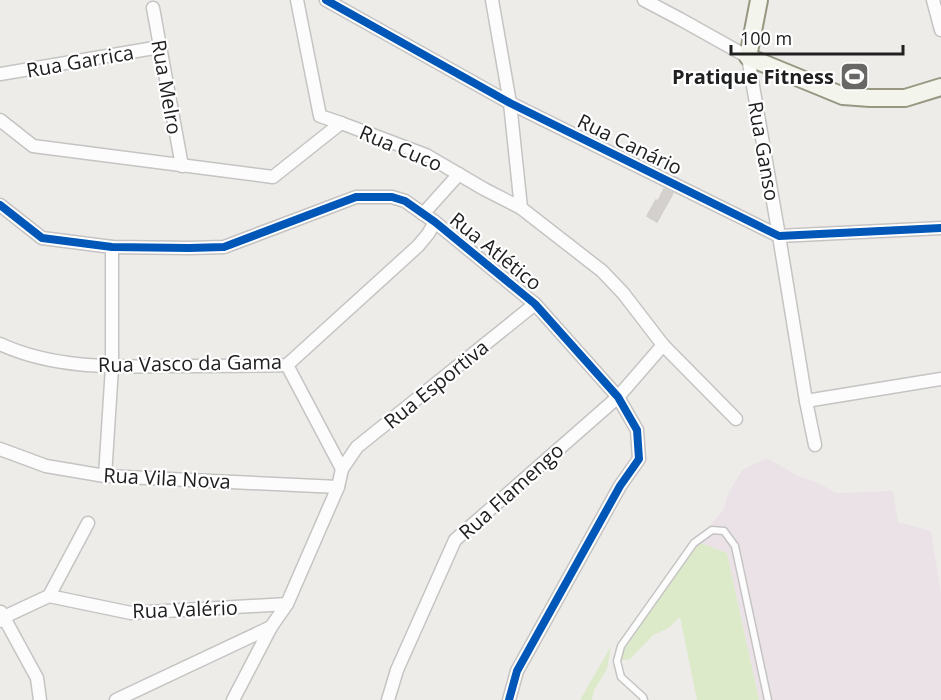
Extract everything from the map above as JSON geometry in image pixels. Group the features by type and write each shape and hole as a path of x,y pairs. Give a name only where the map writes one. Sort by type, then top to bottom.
{"street":[{"path":"297,0 320,116 341,123"},
{"name":"Rua Canário","path":"326,0 510,103 779,236 941,228"},
{"path":"492,0 510,103 521,208"},
{"path":"644,0 748,57 843,96 905,98 941,87"},
{"name":"Rua Ganso","path":"759,0 748,57 814,445"},
{"path":"933,0 941,30"},
{"name":"Rua Melro","path":"153,8 182,166"},
{"name":"Rua Garrica","path":"0,74 160,47"},
{"name":"Rua Cuco","path":"0,120 33,146 273,177 341,123 426,155 521,208 602,271 623,293 663,345 736,419"},
{"path":"423,214 459,174"},
{"name":"Rua Atlético","path":"0,205 42,238 112,247 189,248 224,247 356,197 392,197 405,201 435,222 535,304 618,397 638,430 639,459 620,486 517,671 509,700"},
{"name":"Rua Vasco da Gama","path":"0,344 17,352 67,363 112,367 287,366 418,246 435,222"},
{"path":"105,476 112,367 112,247"},
{"name":"Rua Esportiva","path":"342,469 357,447 535,304"},
{"name":"Rua Flamengo","path":"387,700 397,670 455,540 618,397 663,345"},
{"path":"233,700 271,627 287,604 338,487 342,469 287,366"},
{"path":"806,401 941,379"},
{"name":"Rua Vila Nova","path":"0,448 46,466 105,476 338,487"},
{"path":"40,700 38,678 1,616 49,596 88,523"},
{"name":"Rua Valério","path":"49,596 131,613 287,604"},
{"path":"116,700 271,627"}],"lane":[{"path":"644,700 621,677 617,661 621,646 694,543 712,530 724,531 735,546 768,700"}],"shaded area":[{"path":"767,458 798,476 836,493 893,491 898,522 931,531 941,593 941,700 759,700 727,553 697,541 724,509 727,496 742,470"}],"green space":[{"path":"696,541 727,553 759,700 697,700 680,617 667,629 653,635 630,659 617,661 621,646"},
{"path":"611,646 607,669 594,690 592,700 580,700"}],"building":[{"path":"664,189 673,193 657,222 647,216"}],"cycle path":[{"path":"326,0 510,103 779,236 941,228"},
{"path":"0,205 42,238 112,247 189,248 224,247 356,197 392,197 405,201 435,222 535,304 618,397 637,430 639,459 620,486 517,671 509,700"}],"place":[{"name":"Pratique Fitness","path":"855,76"}]}
